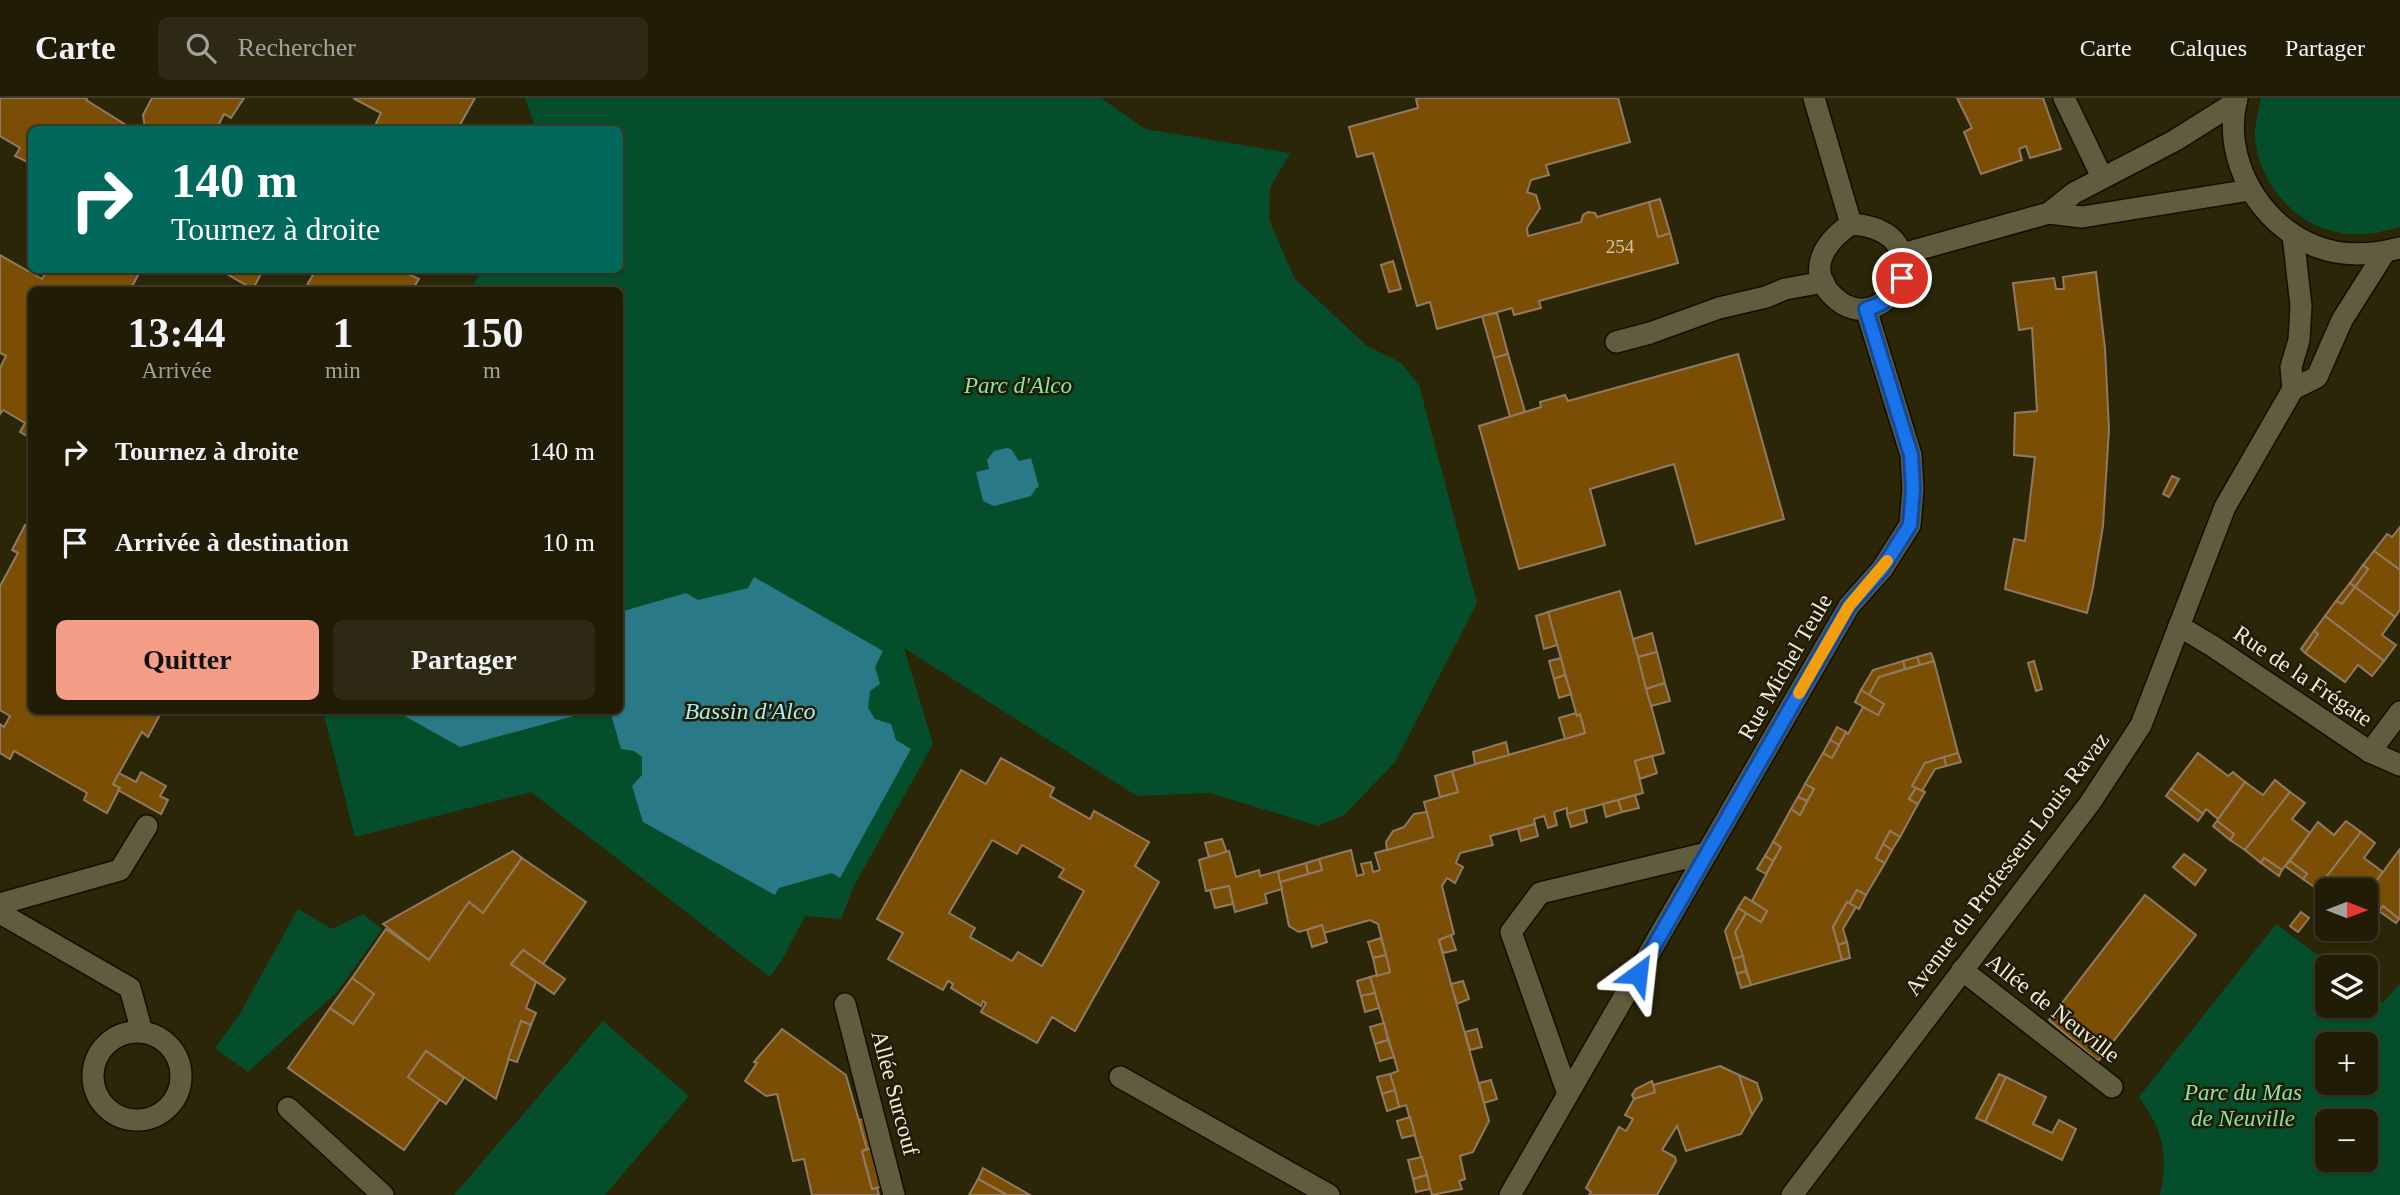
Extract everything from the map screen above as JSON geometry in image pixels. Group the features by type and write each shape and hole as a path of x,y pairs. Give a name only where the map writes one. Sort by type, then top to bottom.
{"street":[{"path":"1814,98 1851,224"},
{"path":"2064,98 2102,177"},
{"path":"2049,213 2074,193 2174,141 2236,100"},
{"path":"2236,100 2233,125 2241,169 2250,190 2269,215 2293,235 2316,247 2360,254 2392,250"},
{"path":"1902,254 2049,213 2082,217 2250,190"},
{"path":"1851,224 1871,226 1884,232 1895,241 1902,254 1904,266 1897,289 1879,306 1853,308 1841,303 1830,294 1824,282 1821,270 1826,246 1834,236 1851,224"},
{"name":"Avenue du Professeur Louis Ravaz","path":"2293,235 2301,306 2299,340 2291,366 2293,389"},
{"name":"Avenue du Professeur Louis Ravaz","path":"1791,1195 2116,765 2141,725 2225,507 2293,389 2317,377 2342,320 2392,250"},
{"path":"1616,342 1650,333 1719,308 1766,297 1786,289 1824,282"},
{"name":"Rue Michel Teule","path":"1510,1195 1849,606 1882,569 1910,525 1913,489 1911,455 1866,309"},
{"name":"Rue de la Frégate","path":"2179,626 2370,752 2400,765"},
{"path":"2370,752 2400,712"},
{"path":"0,904 120,870 147,826"},
{"path":"1568,1094 1511,932 1539,893 1707,853"},
{"path":"0,913 130,988 142,1032"},
{"name":"Allée de Neuville","path":"1962,970 2112,1087"},
{"name":"Allée Surcouf","path":"845,1004 894,1195"},
{"path":"142,1032 157,1036 169,1045 178,1058 182,1072 180,1088 174,1102 150,1119 134,1121 120,1118 107,1109 98,1097 93,1083 93,1067 99,1053 117,1036 142,1032"},
{"path":"1120,1077 1329,1195"},
{"path":"288,1108 383,1195"}],"green space":[{"name":"Parc d'Alco","path":"525,98 1101,98 1145,129 1290,153 1270,188 1269,219 1294,278 1367,346 1400,362 1419,385 1477,603 1395,762 1344,815 1318,826 1210,793 1137,796 904,648 933,744 854,886 841,919 805,916 770,977 531,792 355,837 324,714 623,714 623,287 472,287 480,273 623,273 623,126 535,126"},
{"path":"2261,98 2400,98 2400,227 2368,234 2336,232 2304,219 2290,208 2268,180 2256,147 2255,130"},
{"path":"298,909 332,929 363,914 382,929 337,992 248,1072 215,1048 239,1015"},
{"name":"Parc du Mas de Neuville","path":"2276,924 2318,955 2315,955 2315,1018 2378,1018 2378,999 2383,1003 2400,983 2400,1195 2160,1195 2164,1155 2159,1132 2139,1097"},
{"path":"603,1021 689,1096 605,1195 454,1195"}],"water":[{"path":"1011,449 1019,461 1031,458 1039,487 1031,496 994,506 983,501 976,472 989,469 987,460 994,451"},
{"name":"Bassin d'Alco","path":"754,577 883,651 875,667 880,684 870,691 868,708 875,719 891,724 896,740 911,749 840,878 832,873 779,888 775,895 643,822 632,786 642,775 642,757 634,751 621,749 611,714 623,714 623,611 686,593 698,600 748,588"},
{"path":"401,714 581,714 460,747"}],"building":[{"path":"0,98 87,98 86,100 126,126 28,126 28,162 15,156 20,148 0,136"},
{"path":"152,98 244,98 231,118 224,114 218,126 145,126 143,115"},
{"path":"353,98 475,98 459,126 375,126 381,113"},
{"path":"1618,98 1630,142 1546,165 1549,175 1531,180 1527,192 1536,195 1540,208 1527,228 1528,236 1581,222 1583,215 1588,212 1595,213 1597,217 1649,202 1658,237 1670,233 1678,263 1539,301 1541,308 1514,315 1512,308 1437,329 1430,302 1417,306 1373,153 1357,157 1349,127 1418,108 1416,99"},
{"path":"1957,98 2043,98 2061,149 2030,158 2026,146 2019,149 2022,160 1981,174 1964,132 1972,128"},
{"path":"1660,199 1670,233 1658,237 1649,202"},
{"path":"0,255 42,279 45,273 139,273 132,287 28,287 28,437 20,432 25,423 3,410 0,414 0,368 6,356 0,353"},
{"path":"1393,261 1401,289 1389,292 1381,265"},
{"path":"2096,272 2105,349 2109,429 2103,526 2087,613 2005,589 2014,539 2025,541 2035,457 2014,455 2015,413 2037,411 2032,328 2019,330 2013,283 2054,278 2056,289 2064,289 2063,277"},
{"path":"225,273 261,273 254,287"},
{"path":"314,273 406,273 419,279 414,287 306,287"},
{"path":"1497,313 1508,354 1494,358 1482,316"},
{"path":"1508,354 1525,412 1510,417 1494,358"},
{"path":"1738,354 1784,519 1696,544 1674,464 1590,489 1605,545 1519,569 1479,426 1541,407 1540,402 1565,395 1568,401"},
{"path":"2172,476 2179,479 2169,497 2163,494"},
{"path":"25,525 28,526 28,714 160,714 148,737 142,732 113,784 120,788 107,813 84,800 87,793 14,751 10,759 0,753 0,724 4,727 10,716 0,710 0,586 18,553 12,550"},
{"path":"2400,527 2400,570 2374,551 2387,534 2392,537"},
{"path":"2374,551 2400,570 2400,610 2395,617 2355,587 2368,569 2363,565"},
{"path":"2363,565 2368,569 2355,587 2350,583"},
{"path":"2350,583 2355,587 2342,604 2336,601"},
{"path":"2355,587 2395,617 2382,635 2396,645 2384,661 2325,616 2336,601 2342,604"},
{"path":"1620,591 1664,753 1635,761 1643,793 1567,814 1567,808 1554,812 1557,825 1548,828 1544,816 1534,819 1535,824 1490,836 1493,845 1460,853 1456,863 1463,867 1455,883 1447,878 1442,886 1454,934 1439,940 1489,1121 1473,1152 1460,1156 1465,1179 1459,1181 1462,1189 1432,1195 1406,1105 1399,1107 1390,1074 1398,1071 1370,977 1390,972 1378,924 1370,920 1324,933 1322,925 1299,932 1289,926 1280,882 1322,870 1319,859 1351,850 1357,876 1364,874 1361,864 1371,862 1373,872 1380,870 1375,853 1433,837 1424,802 1458,792 1452,771 1585,733 1580,714 1577,716 1576,713 1548,612"},
{"path":"1548,612 1557,645 1544,649 1536,616"},
{"path":"2325,616 2384,661 2372,676 2358,665 2345,682 2305,653 2318,634 2314,631"},
{"path":"2314,631 2318,634 2305,653 2301,649"},
{"path":"1652,633 1657,652 1638,657 1633,639"},
{"path":"1657,652 1665,683 1646,689 1638,657"},
{"path":"1931,653 1934,661 1920,665 1917,657"},
{"path":"1917,657 1920,665 1905,669 1903,661"},
{"path":"1561,658 1565,675 1554,679 1549,661"},
{"path":"1903,661 1905,669 1879,677 1869,695 1861,690 1873,670"},
{"path":"1934,661 1958,753 1925,763 1912,786 1916,788 1909,799 1918,804 1900,837 1890,831 1876,858 1885,863 1866,895 1857,890 1833,927 1842,960 1751,985 1735,932 1746,913 1761,922 1767,911 1752,901 1781,847 1773,842 1791,809 1800,815 1814,789 1805,784 1823,753 1832,758 1863,707 1878,715 1884,704 1869,695 1879,677"},
{"path":"2034,661 2042,689 2036,691 2028,663"},
{"path":"1565,675 1571,694 1559,698 1554,679"},
{"path":"1665,683 1670,701 1651,706 1646,689"},
{"path":"1861,690 1884,704 1878,715 1855,702"},
{"path":"1576,713 1577,716 1580,714 1585,733 1565,739 1559,718"},
{"path":"1837,727 1846,732 1839,745 1830,740"},
{"path":"1830,740 1839,745 1832,758 1823,753"},
{"path":"1506,742 1509,755 1475,764 1473,752"},
{"path":"1958,753 1961,762 1946,766 1944,757"},
{"path":"2198,753 2228,776 2233,772 2245,782 2218,819 2206,809 2203,814 2171,789"},
{"path":"1652,756 1657,773 1640,779 1635,761"},
{"path":"1944,757 1946,766 1935,769 1922,791 1912,786 1925,763"},
{"path":"1001,758 1054,788 1050,796 1090,819 1094,811 1149,842 1135,866 1159,882 1075,1031 1052,1017 1037,1043 981,1012 986,1003 983,1001 981,1006 951,988 953,984 948,981 943,990 888,959 903,933 877,919 961,770 986,784","holes":["992,840 1017,854 1022,845 1064,869 1059,877 1084,891 1042,966 1018,952 1012,961 970,937 975,928 949,913"]},
{"path":"1452,771 1458,792 1440,797 1435,776"},
{"path":"141,772 166,786 160,796 168,800 161,814 118,790 120,788 113,784 119,773 136,782"},
{"path":"2275,780 2290,792 2245,850 2230,840 2234,834 2217,821 2245,782 2263,795"},
{"path":"1805,784 1814,789 1807,801 1798,797"},
{"path":"1916,788 1925,792 1918,804 1909,799"},
{"path":"2171,789 2203,814 2198,821 2166,796"},
{"path":"2290,792 2305,803 2292,819 2310,833 2282,870 2264,858 2261,863 2245,850"},
{"path":"1635,795 1639,808 1622,812 1618,800"},
{"path":"1798,797 1807,801 1800,815 1791,809"},
{"path":"1618,800 1622,812 1606,817 1603,804"},
{"path":"1584,809 1587,822 1571,827 1567,814"},
{"path":"1427,812 1433,837 1387,850 1386,842 1393,831 1404,827 1414,814"},
{"path":"2217,821 2234,834 2230,840 2213,826"},
{"path":"2346,821 2361,832 2325,878 2315,878 2315,888 2303,879 2307,874 2290,861 2318,822 2334,835"},
{"path":"1535,824 1538,836 1521,841 1518,829"},
{"path":"1890,831 1900,837 1892,850 1883,844"},
{"path":"2361,832 2375,843 2364,858 2383,872 2378,879 2325,878"},
{"path":"1222,839 1227,853 1209,857 1205,843"},
{"path":"1773,842 1781,847 1773,861 1765,856"},
{"path":"1883,844 1892,850 1885,863 1876,858"},
{"path":"2400,849 2399,919 2383,906 2378,910 2378,879"},
{"path":"513,851 522,858 483,913 469,902 429,960 383,924"},
{"path":"1229,851 1236,877 1259,870 1260,876 1278,871 1282,889 1265,894 1267,903 1235,912 1229,886 1206,891 1199,860"},
{"path":"2184,854 2206,870 2195,885 2173,867"},
{"path":"1765,856 1773,861 1766,874 1757,869"},
{"path":"522,858 586,902 543,964 523,950 511,964 536,982 526,1008 536,1013 531,1025 521,1021 496,1099 426,1051 408,1077 440,1099 404,1150 288,1068 330,1008 353,1024 374,994 352,978 386,929 429,960 469,902 483,913"},
{"path":"2264,858 2282,870 2279,876 2261,863"},
{"path":"1319,859 1322,870 1308,874 1306,863"},
{"path":"2290,861 2307,874 2303,879 2285,866"},
{"path":"1306,863 1308,874 1280,882 1278,871"},
{"path":"1229,886 1233,904 1215,908 1210,890"},
{"path":"1857,890 1866,895 1859,909 1849,904"},
{"path":"2145,895 2196,935 2098,1061 2049,1020"},
{"path":"1745,897 1767,911 1761,922 1738,908"},
{"path":"1847,902 1856,907 1843,929 1847,942 1838,945 1833,927"},
{"path":"2383,906 2399,919 2396,923 2379,911"},
{"path":"1738,908 1746,913 1735,932 1743,956 1733,959 1725,931"},
{"path":"2301,912 2309,918 2298,932 2290,926"},
{"path":"1322,925 1327,942 1312,947 1307,930"},
{"path":"1451,935 1456,950 1443,953 1439,940"},
{"path":"1381,938 1386,955 1373,958 1368,942"},
{"path":"1847,942 1850,958 1842,960 1838,945"},
{"path":"523,950 565,979 554,994 511,964"},
{"path":"1386,955 1390,972 1377,976 1373,958"},
{"path":"1743,956 1746,971 1737,974 1733,959"},
{"path":"1746,971 1751,985 1741,988 1737,974"},
{"path":"1370,977 1375,993 1361,996 1357,981"},
{"path":"352,978 374,994 353,1024 330,1008"},
{"path":"1463,981 1469,999 1457,1004 1451,984"},
{"path":"1375,993 1379,1008 1365,1012 1361,996"},
{"path":"521,1021 531,1025 517,1062 508,1059"},
{"path":"1384,1023 1388,1040 1375,1044 1370,1027"},
{"path":"782,1029 846,1075 867,1149 862,1151 872,1189 877,1188 879,1195 812,1195 804,1159 793,1161 777,1094 766,1096 745,1081 757,1063 754,1062"},
{"path":"1477,1029 1482,1047 1470,1050 1465,1032"},
{"path":"1388,1040 1394,1057 1380,1061 1375,1044"},
{"path":"426,1051 464,1078 446,1104 408,1077"},
{"path":"1720,1066 1739,1075 1752,1115 1741,1134 1686,1151 1677,1126 1662,1150 1675,1157 1676,1161 1657,1195 1589,1195 1591,1192 1586,1188 1619,1127 1626,1131 1633,1119 1625,1115 1634,1099 1655,1092 1653,1085"},
{"path":"1390,1074 1395,1090 1382,1094 1377,1077"},
{"path":"1999,1074 2006,1077 1985,1122 1976,1118"},
{"path":"1739,1075 1757,1083 1762,1099 1752,1115"},
{"path":"2006,1077 2046,1097 2033,1124 2052,1133 2059,1120 2076,1129 2062,1160 1985,1122"},
{"path":"1491,1080 1497,1099 1484,1103 1479,1083"},
{"path":"1652,1081 1655,1092 1634,1099 1632,1095 1636,1089"},
{"path":"1395,1090 1399,1107 1387,1111 1382,1094"},
{"path":"1410,1117 1415,1135 1402,1138 1397,1121"},
{"path":"865,1119 873,1148 867,1149 859,1120"},
{"path":"873,1148 884,1186 872,1189 862,1151"},
{"path":"1422,1157 1427,1175 1413,1179 1408,1160"},
{"path":"983,1168 1030,1195 1007,1195 978,1179"},
{"path":"1427,1175 1430,1189 1416,1192 1413,1179"},
{"path":"978,1179 1007,1195 969,1195"}],"slow traffic":[{"path":"1799,693 1849,606 1887,561"}],"route":[{"path":"1638,974 1849,606 1882,569 1910,525 1913,489 1911,455 1866,309 1879,306 1889,299 1902,278"}]}
